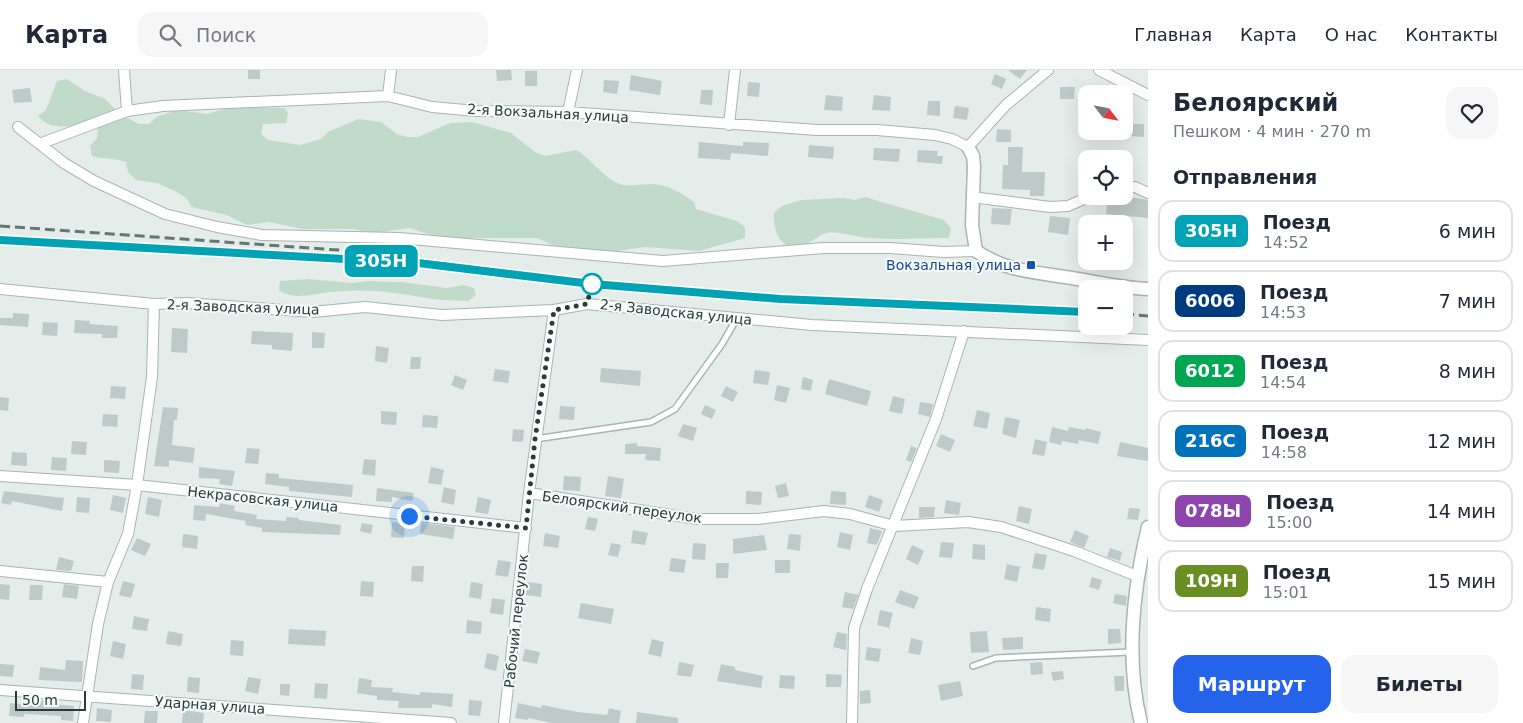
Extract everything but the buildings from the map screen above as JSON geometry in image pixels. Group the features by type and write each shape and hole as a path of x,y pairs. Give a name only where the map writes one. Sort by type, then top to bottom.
{"street":[{"path":"124,70 127,110"},
{"path":"388,96 391,70"},
{"path":"568,112 577,70"},
{"path":"729,125 735,70"},
{"path":"976,251 972,225 974,166 968,147 1006,105 1048,70"},
{"path":"1099,70 1148,95"},
{"name":"2-я Вокзальная улица","path":"42,144 127,110 163,106 388,96 432,107 476,111 568,112 729,125 916,133 952,140 968,147"},
{"path":"18,127 64,163 94,181 166,214 217,227 262,235 399,238 663,261 824,248 890,248 944,252 976,251 994,263 1033,274 1127,288 1148,289"},
{"path":"1133,187 1148,193"},
{"path":"972,197 1050,207 1068,206 1078,202"},
{"name":"2-я Заводская улица","path":"0,290 154,304 187,303 312,312 365,307 442,315 554,310 587,304 812,325 1148,340"},
{"path":"84,723 86,696 98,624 108,582 128,534 137,485 152,377 154,304"},
{"name":"Рабочий переулок","path":"504,723 535,439 554,310"},
{"path":"852,723 854,628 867,590 936,420 964,331"},
{"name":"Некрасовская улица","path":"0,476 137,485 526,528"},
{"name":"Белоярский переулок","path":"529,493 697,519 758,519 824,511 850,514 894,526 968,522 1001,527 1137,576"},
{"path":"1141,723 1135,697 1133,652 1137,576 1148,526"},
{"path":"0,571 108,582"},
{"name":"Ударная улица","path":"0,690 450,723"}],"lane":[{"path":"535,439 650,422 674,409 722,344 737,318"},
{"path":"973,666 996,658 1133,652"}],"green space":[{"path":"67,79 85,91 105,99 120,114 139,124 149,124 156,117 177,110 208,114 230,107 285,108 288,113 286,123 263,124 261,134 268,140 300,145 321,139 328,132 358,119 381,122 397,134 407,137 418,137 450,123 472,122 511,133 535,152 545,156 576,150 608,177 620,184 657,184 674,190 694,202 696,209 737,221 745,227 745,238 699,251 645,247 610,252 556,247 537,238 441,238 409,228 375,233 353,229 302,229 269,222 247,225 226,215 192,207 186,198 157,183 136,180 128,172 126,162 92,156 90,146 97,138 98,128 90,126 58,126 44,122 38,116 46,110 57,81"},
{"path":"865,197 944,220 951,228 949,238 879,239 843,233 827,233 802,246 792,247 783,242 777,234 774,213 782,206 801,200 844,198 855,200"},
{"path":"308,279 352,283 367,281 401,282 447,288 463,285 474,288 476,295 468,301 437,300 391,292 367,291 343,291 297,296 279,290 280,281"}],"railway":[{"path":"0,226 408,255"},
{"path":"0,240 418,263 592,284 781,299 1078,312"},
{"path":"1133,315 1148,316"}],"train":[{"name":"305Н","path":"0,240 418,263 592,284 781,299 1078,312"}],"place":[{"name":"Вокзальная улица","path":"1031,265"}],"route":[{"path":"409,516 526,528 535,439 554,310 587,304 592,284"}]}
